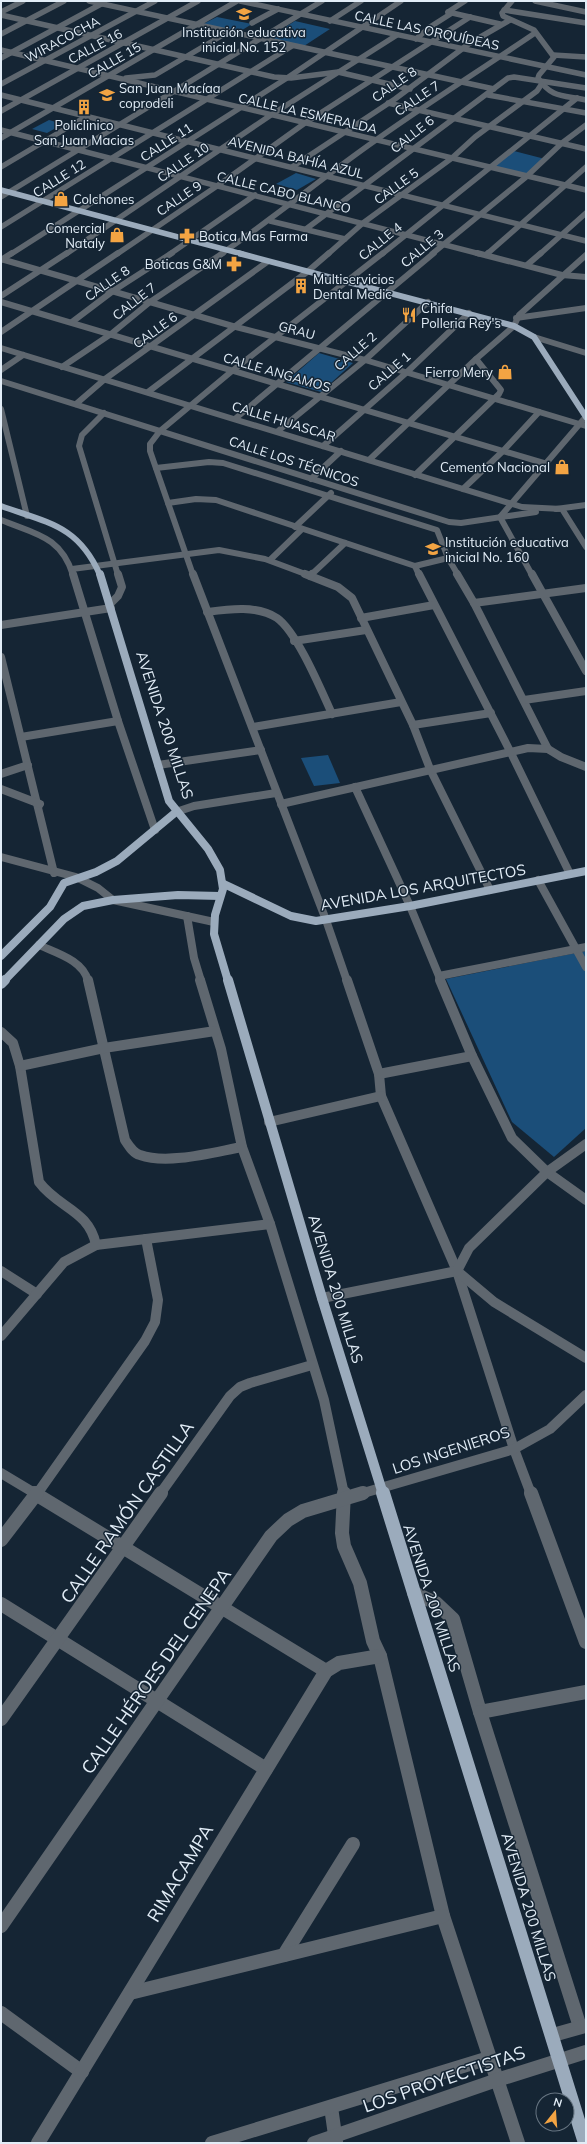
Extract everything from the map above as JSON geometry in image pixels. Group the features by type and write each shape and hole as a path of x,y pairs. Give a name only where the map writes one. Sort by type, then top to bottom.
{"main road":[{"path":"1,190 267,262 428,302 514,326 534,337 586,416"},
{"name":"AVENIDA 200 MILLAS","path":"1,506 67,532 79,540 90,553 97,565 169,800 176,812 212,855 224,884 214,922 214,934 322,1298 553,2035 585,2143"},
{"path":"1,956 50,907 64,883 76,877 96,872 117,861 176,812"},
{"name":"AVENIDA LOS ARQUITECTOS","path":"224,884 300,919 326,920 410,906 586,871"},
{"path":"1,984 64,919 83,906 113,900 178,895 220,896"}],"street":[{"path":"1,13 23,1"},
{"path":"1,34 64,1"},
{"path":"89,1 104,2 137,12 425,76 494,89"},
{"name":"WIRACOCHA","path":"1,84 155,1"},
{"name":"CALLE 16","path":"1,111 198,1"},
{"name":"CALLE LAS ORQUÍDEAS","path":"239,1 270,7 277,6 330,21 586,75"},
{"name":"CALLE 15","path":"1,138 106,76 239,1"},
{"path":"1,197 322,1"},
{"path":"330,21 361,1"},
{"path":"391,1 400,2"},
{"path":"416,39 465,1"},
{"path":"512,1 504,10 503,16 534,30 553,55 553,60 538,74 540,83 552,95 586,100"},
{"path":"535,1 586,12"},
{"path":"1,58 104,2"},
{"name":"CALLE 11","path":"1,259 287,78 400,2"},
{"path":"252,23 277,6"},
{"path":"504,10 586,23"},
{"path":"1,13 27,21 251,72 287,78 338,72 410,89"},
{"path":"450,13 500,24"},
{"name":"CALLE 9","path":"1,332 217,186 305,123 470,17"},
{"name":"CALLE 8","path":"292,167 410,89 462,49 500,24 510,20"},
{"path":"118,78 155,75 228,32"},
{"name":"CALLE 7","path":"62,367 111,334 150,302 270,221 289,204 376,140 501,58 535,33"},
{"name":"CALLE 10","path":"1,296 116,221 271,115 397,35"},
{"name":"CALLE 12","path":"1,227 292,46"},
{"name":"CALLE LA ESMERALDA","path":"1,50 526,177 586,190"},
{"path":"553,55 586,57"},
{"name":"CALLE 6","path":"306,229 452,119 488,95 511,77 540,83 586,88"},
{"name":"CALLE 5","path":"148,392 236,327 307,272 363,223 452,158 475,137 537,91 540,83"},
{"name":"AVENIDA BAHÍA AZUL","path":"1,95 586,241"},
{"path":"488,95 586,113"},
{"name":"CALLE 4","path":"160,431 275,336 347,282 577,98"},
{"path":"388,103 586,149"},
{"path":"1,167 87,116"},
{"path":"452,119 464,126"},
{"name":"CALLE 3","path":"236,418 318,348 526,177 562,144 586,125"},
{"name":"CALLE CABO BLANCO","path":"1,130 562,275 585,276"},
{"path":"469,131 475,137"},
{"path":"486,255 586,167"},
{"name":"CALLE 8","path":"72,322 112,291 190,241 254,195"},
{"path":"527,265 560,234 586,213"},
{"path":"270,221 345,239"},
{"path":"369,460 476,359 514,326 516,318 586,254"},
{"name":"GRAU","path":"1,259 236,327 365,360 583,425"},
{"name":"CALLE 6","path":"76,404 105,380 267,262"},
{"name":"CALLE ANGAMOS","path":"1,302 232,371 278,383 363,410 546,464"},
{"name":"CALLE 2","path":"278,432 365,360 428,302"},
{"path":"516,318 586,308"},
{"name":"CALLE 1","path":"323,446 406,373 469,313"},
{"path":"534,337 586,353"},
{"name":"CALLE HUASCAR","path":"1,348 191,406 236,418 341,452 522,507 562,509"},
{"path":"1,370 23,355"},
{"path":"416,475 456,437 501,390 476,359"},
{"name":"CALLE LOS TÉCNICOS","path":"1,381 449,522 461,523 586,505"},
{"path":"463,489 503,451 539,412"},
{"path":"2,413 27,516"},
{"path":"1,625 86,612 110,606 118,596 122,587 113,564 79,446 82,435 104,413"},
{"path":"586,416 583,425 509,503 500,517 586,671"},
{"path":"160,431 150,444 150,451 185,554 253,727 276,792 326,920 379,1074 381,1096 457,1271 514,1449 586,1642"},
{"path":"311,479 341,452"},
{"path":"156,468 216,461 327,497 437,530 443,528 449,522"},
{"path":"270,560 337,487"},
{"path":"168,503 196,499 216,500 415,566 448,558"},
{"path":"562,509 586,547"},
{"path":"1,520 51,540 61,549 72,569 118,721 155,830"},
{"path":"49,524 51,540"},
{"path":"437,530 448,558 474,603 548,749"},
{"path":"310,576 345,543"},
{"path":"72,569 185,554 229,550 270,560 347,593 352,598 366,630 413,725 430,769 490,890"},
{"path":"415,566 491,713 570,874"},
{"path":"474,603 586,588"},
{"path":"361,618 434,605"},
{"path":"207,612 241,608 278,618 294,641 332,714"},
{"path":"294,641 366,630"},
{"path":"1,657 28,765 40,804 54,873"},
{"path":"524,700 586,691"},
{"path":"253,727 402,702"},
{"path":"413,725 491,713"},
{"path":"21,737 118,721"},
{"path":"281,804 528,748 548,749 561,757 586,767"},
{"path":"158,765 261,750"},
{"path":"1,774 28,765"},
{"path":"355,787 410,906 472,1056 512,1138 547,1172 586,1200"},
{"path":"1,788 40,804"},
{"path":"176,812 194,806 276,792"},
{"path":"1,857 54,873 76,877 98,888 113,900 214,922"},
{"path":"538,880 586,967"},
{"path":"187,916 194,958 221,1049 242,1147 291,1288 312,1365 324,1400 341,1467 345,1499 342,1534 344,1546 360,1583 367,1620 380,1656 443,1916 518,2143"},
{"path":"39,945 76,962 88,976 125,1140 131,1149 139,1154 160,1157 242,1147"},
{"path":"439,976 586,947"},
{"path":"20,1066 104,1048 215,1031"},
{"path":"1,1032 13,1043 20,1066 39,1182 44,1190 53,1198 84,1219 92,1229 96,1245"},
{"path":"379,1074 472,1056"},
{"path":"269,1122 381,1096"},
{"path":"457,1271 469,1248 547,1172 586,1144"},
{"path":"1,1336 64,1262 78,1253 96,1245 270,1224"},
{"path":"1,1540 37,1494 145,1341 155,1322 158,1300 146,1239"},
{"path":"322,1298 457,1271"},
{"path":"457,1271 494,1302 586,1358"},
{"path":"1,1272 37,1294"},
{"name":"CALLE RAMÓN CASTILLA","path":"1,1719 59,1640 230,1396 240,1387 250,1383 312,1365"},
{"name":"LOS INGENIEROS","path":"381,1489 514,1449 550,1429 586,1395"},
{"path":"1,1473 326,1671 339,1663 380,1656"},
{"name":"CALLE HÉROES DEL CENEPA","path":"1,1926 271,1536 288,1520 303,1511 381,1489"},
{"path":"414,1593 437,1603 445,1609 453,1619 480,1712 583,2026 553,2035"},
{"path":"1,1604 266,1769"},
{"name":"RIMACAMPA","path":"38,2143 326,1671"},
{"path":"480,1712 586,1692"},
{"path":"284,1955 353,1844"},
{"path":"130,1993 443,1916"},
{"path":"1,2013 82,2072"},
{"name":"LOS PROYECTISTAS","path":"314,2143 335,2140 497,2080 586,2052"},
{"path":"212,2143 489,2058"},
{"path":"331,2107 335,2140"}],"shaded area":[{"path":"217,17 252,24 239,32 203,24"},
{"path":"295,21 330,29 304,46 268,38"},
{"path":"49,120 63,124 47,133 32,129"},
{"path":"514,151 545,159 526,174 494,166"},
{"path":"296,173 316,179 297,190 276,184"},
{"path":"319,353 353,363 321,392 286,382"},
{"path":"328,755 340,783 314,786 301,758"},
{"path":"586,951 586,1128 554,1157 512,1122 446,979"}],"place":[{"name":"Institución educativa inicial No. 152","path":"244,14"},
{"name":"San Juan Macíaa coprodeli","path":"107,95"},
{"name":"Policlinico San Juan Macias","path":"84,107"},
{"name":"Colchones","path":"61,199"},
{"name":"Comercial Nataly","path":"117,235"},
{"name":"Botica Mas Farma","path":"187,236"},
{"name":"Boticas G&M","path":"234,264"},
{"name":"Multiservicios Dental Medic","path":"301,286"},
{"name":"Chifa Polleria Rey's","path":"409,315"},
{"name":"Fierro Mery","path":"505,372"},
{"name":"Cemento Nacional","path":"562,467"},
{"name":"Institución educativa inicial No. 160","path":"433,549"}]}
